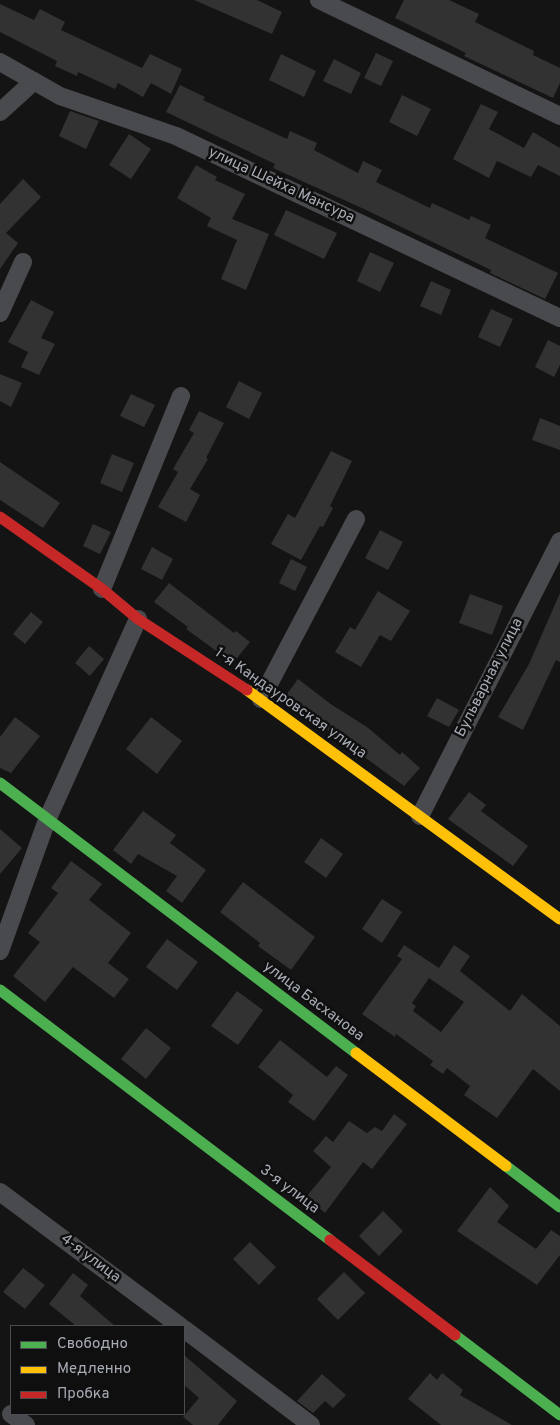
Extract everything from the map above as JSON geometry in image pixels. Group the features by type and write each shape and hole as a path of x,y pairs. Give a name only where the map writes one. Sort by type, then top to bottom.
{"street":[{"path":"319,0 560,116"},
{"name":"улица Шейха Мансура","path":"0,62 60,96 176,136 560,318"},
{"path":"0,112 34,81"},
{"path":"0,313 23,262"},
{"path":"102,589 181,396"},
{"name":"1-я Кандауровская улица","path":"0,517 102,589 138,619 261,699 560,919"},
{"path":"261,699 356,518"},
{"name":"Бульварная улица","path":"420,816 560,541"},
{"path":"0,951 47,820 138,619"},
{"name":"улица Басханова","path":"0,783 560,1207"},
{"name":"3-я улица","path":"0,990 560,1415"},
{"name":"4-я улица","path":"0,1192 179,1325"},
{"path":"185,1330 311,1425"},
{"path":"0,1405 10,1413"},
{"path":"12,1415 26,1425"}],"building":[{"path":"194,0 257,0 282,12 272,34"},
{"path":"404,0 449,0 479,14 475,22 534,51 533,55 560,68 560,83 553,98 464,56 466,53 395,18"},
{"path":"0,4 34,20 40,9 65,22 61,30 142,68 150,54 182,69 171,94 151,83 143,97 118,83 115,89 78,72 77,76 55,66 57,61 0,32"},
{"path":"376,53 393,61 381,86 364,78"},
{"path":"281,54 316,71 304,97 269,80"},
{"path":"334,59 361,73 351,94 323,81"},
{"path":"180,85 205,97 203,100 287,139 290,131 317,143 314,150 358,173 363,161 382,170 376,182 430,208 432,203 469,220 471,216 491,225 485,238 558,273 545,299 490,273 491,270 273,168 275,164 166,112"},
{"path":"402,95 431,109 417,136 389,122"},
{"path":"481,104 498,112 489,129 524,148 533,132 560,148 560,176 538,165 531,177 497,161 489,178 453,159"},
{"path":"70,111 99,121 86,149 59,136"},
{"path":"129,134 151,149 131,179 109,165"},
{"path":"196,165 217,177 215,180 245,194 232,219 269,234 246,290 221,279 237,240 207,226 211,218 177,198"},
{"path":"23,179 41,197 6,233 18,243 0,269 0,204"},
{"path":"286,210 337,233 324,259 274,235"},
{"path":"370,252 394,263 380,292 357,281"},
{"path":"431,281 451,290 441,315 420,306"},
{"path":"31,300 54,312 41,338 55,344 39,375 21,367 28,352 8,342"},
{"path":"491,309 513,319 500,347 478,337"},
{"path":"548,340 560,346 560,365 554,377 535,367"},
{"path":"0,374 22,383 11,407 0,401"},
{"path":"239,381 262,393 249,419 226,407"},
{"path":"131,394 155,405 144,427 120,416"},
{"path":"199,411 224,423 206,458 208,459 190,489 200,495 186,522 158,507 178,472 173,469 194,433 189,430"},
{"path":"540,418 560,426 560,450 532,440"},
{"path":"331,451 352,461 330,506 333,508 323,527 320,526 301,560 271,544 288,514 295,518"},
{"path":"112,454 134,463 122,492 100,483"},
{"path":"0,462 60,503 43,528 0,500"},
{"path":"93,524 111,532 100,554 83,546"},
{"path":"380,530 403,542 388,570 365,558"},
{"path":"152,547 173,559 162,580 141,569"},
{"path":"291,559 307,567 295,591 279,583"},
{"path":"169,583 234,633 236,631 250,642 233,663 186,629 188,627 154,602"},
{"path":"378,591 410,611 391,641 380,635 361,667 335,652 350,627 355,630"},
{"path":"560,593 560,662 556,660 523,730 498,717 529,664"},
{"path":"470,594 503,606 492,635 459,623"},
{"path":"31,612 43,622 25,644 13,634"},
{"path":"89,646 104,659 90,676 75,663"},
{"path":"298,679 332,705 367,727 400,755 402,752 420,768 404,786 284,698"},
{"path":"437,698 459,710 449,727 427,716"},
{"path":"15,717 40,736 11,773 0,768 0,737"},
{"path":"151,717 182,741 157,774 126,749"},
{"path":"469,792 486,805 481,811 528,846 513,866 448,819"},
{"path":"143,811 176,835 170,843 206,870 182,903 166,891 177,876 138,854 131,864 113,850"},
{"path":"0,829 22,848 0,874"},
{"path":"321,838 343,854 326,878 304,862"},
{"path":"71,861 102,884 89,900 131,933 108,963 129,979 114,998 73,967 45,1002 13,976 40,942 28,933 58,893 51,888"},
{"path":"243,882 315,937 291,970 258,946 260,943 220,912"},
{"path":"382,899 402,912 382,943 362,929"},
{"path":"167,939 198,962 177,990 146,967"},
{"path":"404,945 439,968 454,945 470,956 460,971 510,1011 522,994 560,1026 560,1091 533,1069 497,1118 464,1095 470,1086 447,1068 443,1074 430,1065 433,1061 396,1034 395,1037 362,1014 402,959 397,956","holes":["429,978 464,1002 441,1032 413,1011 416,1006 412,1003"]},
{"path":"237,991 263,1010 238,1045 211,1026"},
{"path":"146,1028 171,1048 146,1079 121,1059"},
{"path":"280,1040 327,1077 336,1066 348,1075 314,1121 288,1102 293,1095 258,1067"},
{"path":"394,1114 407,1124 372,1169 363,1162 325,1213 306,1197 331,1167 313,1151 326,1136 333,1142 349,1121 367,1133 375,1127 382,1131"},
{"path":"490,1187 509,1206 497,1222 536,1249 551,1230 560,1236 560,1255 537,1285 457,1231"},
{"path":"383,1211 403,1231 379,1256 359,1236"},
{"path":"250,1242 276,1267 259,1285 233,1259"},
{"path":"23,1268 45,1285 25,1309 3,1292"},
{"path":"344,1272 365,1293 338,1320 317,1299"},
{"path":"73,1273 88,1285 80,1296 114,1325 75,1325 49,1304"},
{"path":"185,1356 237,1401 218,1425 193,1425 183,1417 199,1398 185,1386"},
{"path":"430,1373 437,1380 442,1373 463,1390 460,1395 512,1425 441,1425 408,1399"},
{"path":"322,1374 346,1395 333,1408 325,1401 313,1413 297,1401"}],"traffic: fast":[{"path":"0,783 356,1053"},
{"path":"0,990 330,1240"},
{"path":"506,1166 560,1207"},
{"path":"455,1335 560,1415"}],"traffic: slow":[{"path":"247,690 560,919"},
{"path":"356,1053 506,1166"}],"traffic: jam":[{"path":"0,517 102,589 138,619 247,690"},
{"path":"330,1240 455,1335"}]}
